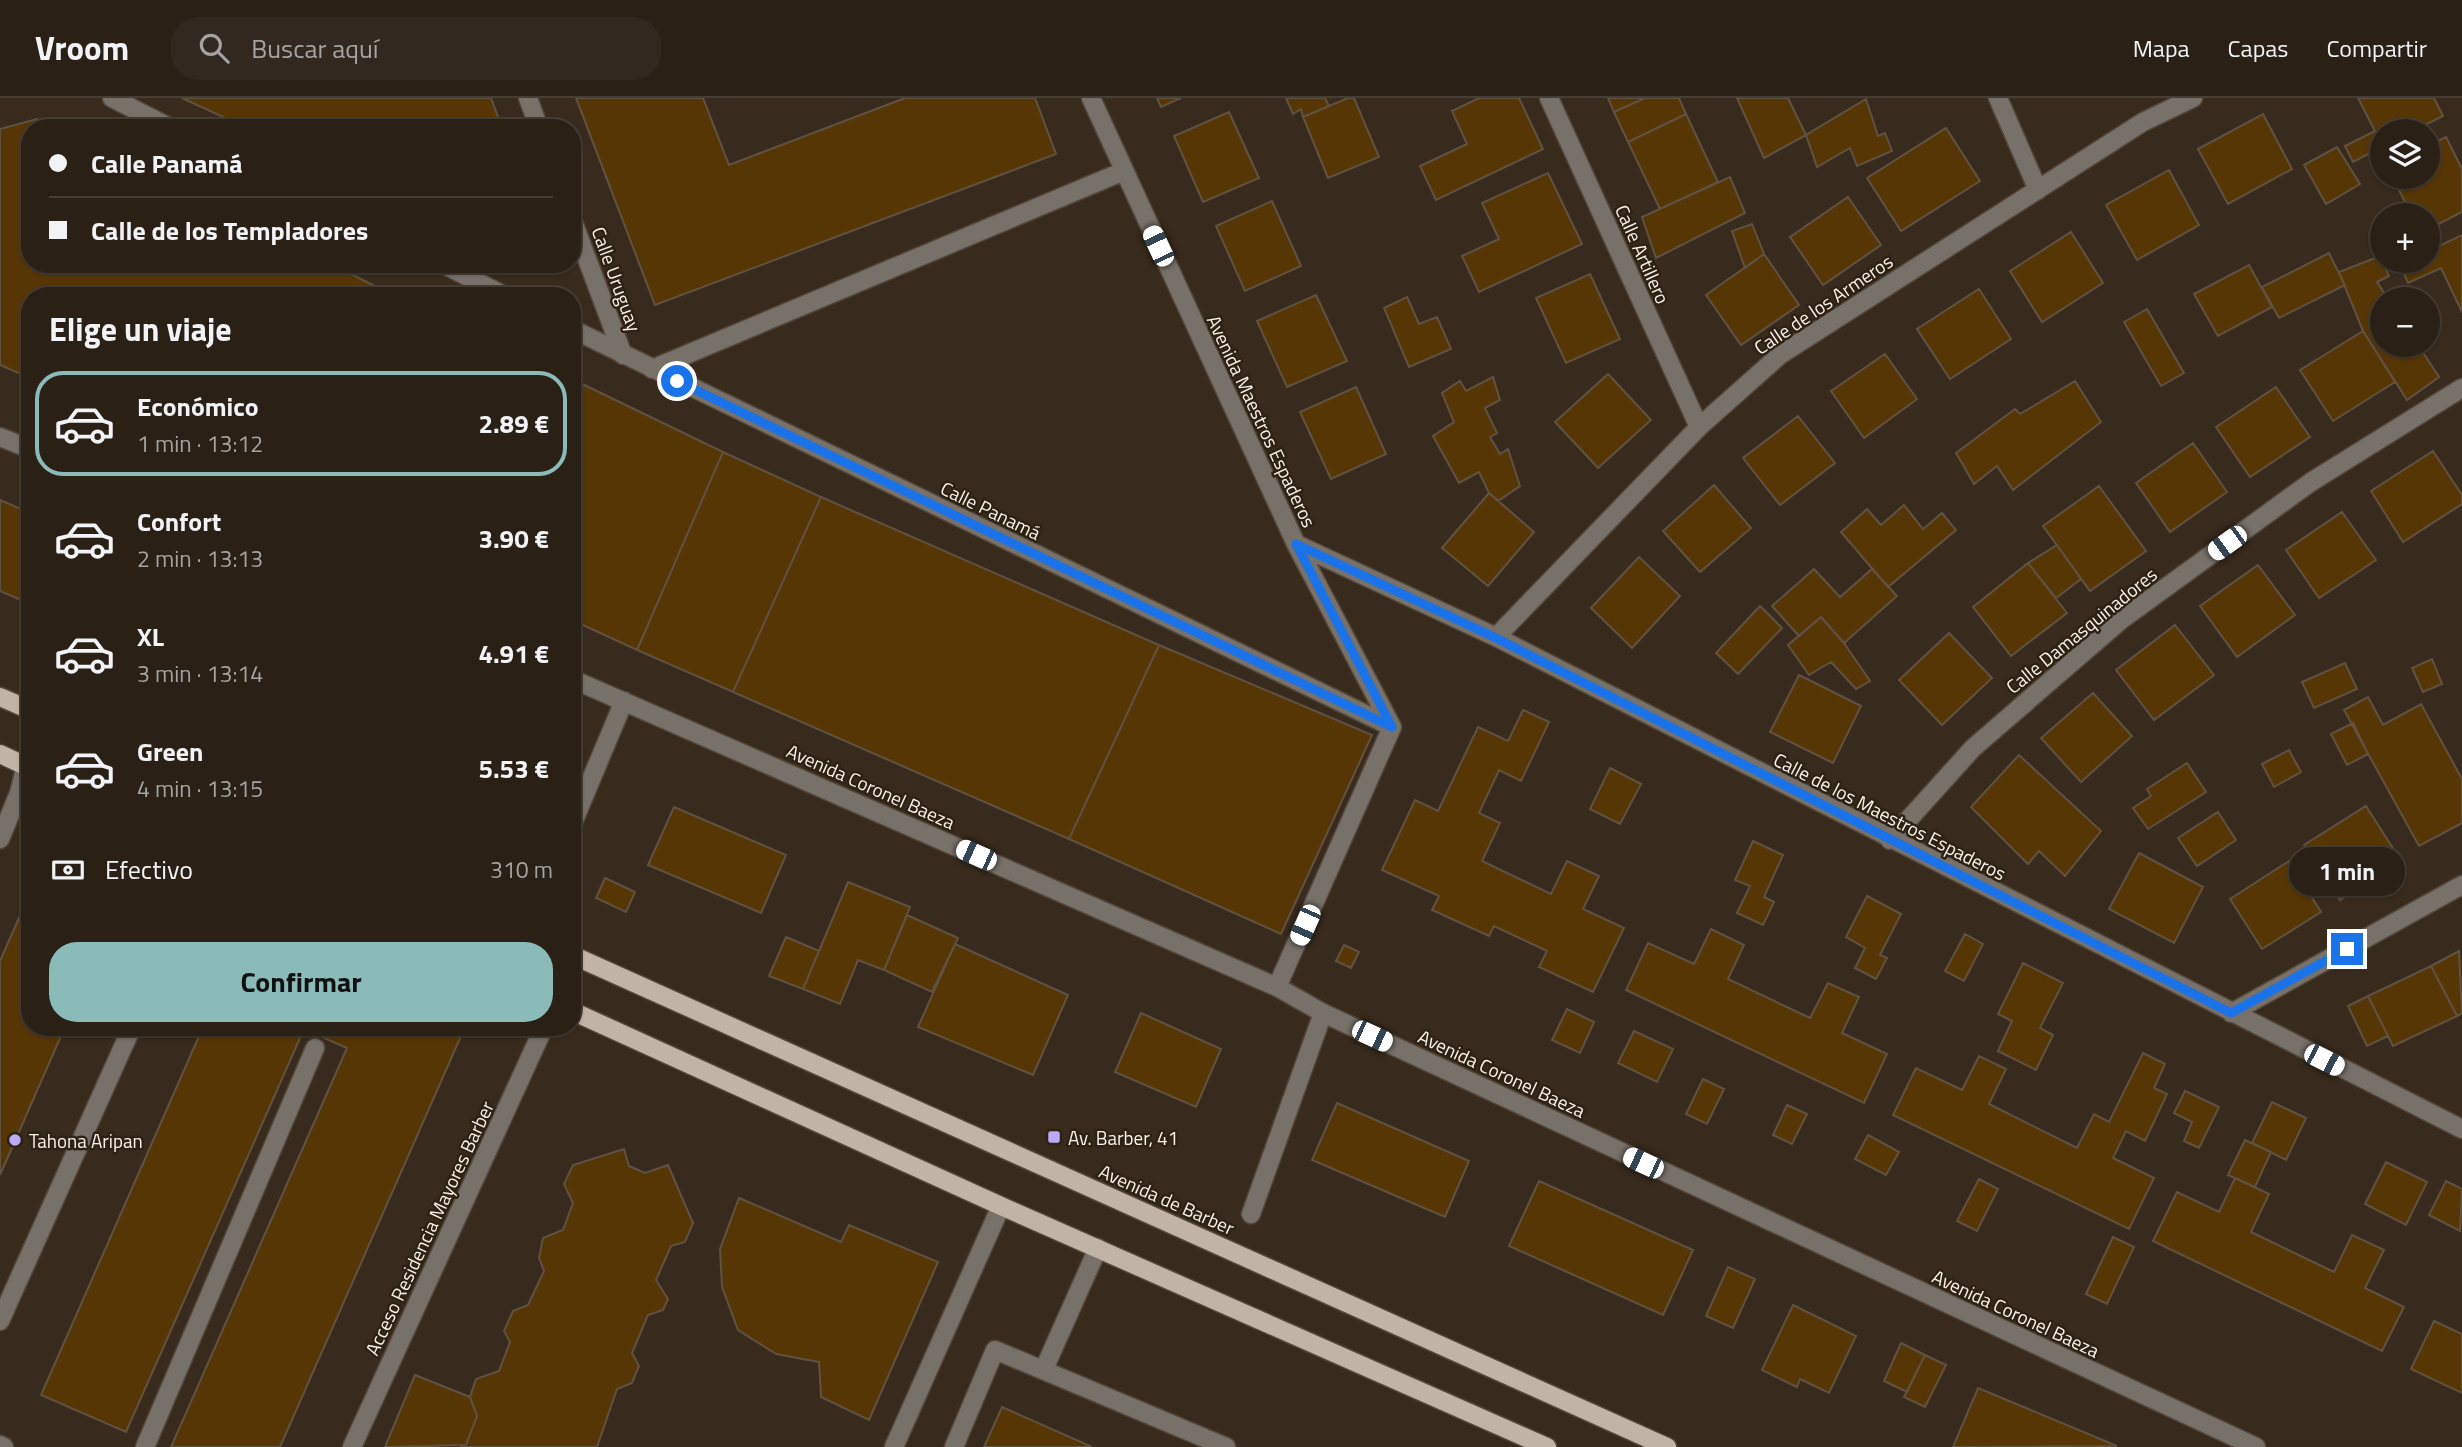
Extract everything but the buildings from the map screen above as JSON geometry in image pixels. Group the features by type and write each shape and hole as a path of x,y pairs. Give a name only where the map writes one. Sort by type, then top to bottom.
{"main road":[{"path":"0,697 21,706"},
{"path":"0,754 21,764"},
{"name":"Avenida de Barber","path":"581,959 1667,1447"},
{"path":"581,1015 1001,1206 1547,1447"}],"street":[{"path":"112,98 153,119"},
{"path":"528,98 536,119"},
{"name":"Avenida Maestros Espaderos","path":"1091,98 1296,544 1392,727"},
{"name":"Calle Artillero","path":"1549,98 1699,427"},
{"path":"1998,98 2038,190"},
{"name":"Calle de los Armeros","path":"1496,638 1699,427 1780,355 2143,122 2193,98"},
{"path":"652,369 1124,171"},
{"name":"Calle Uruguay","path":"581,243 623,355"},
{"path":"461,273 488,287"},
{"name":"Calle Panamá","path":"581,334 1392,727"},
{"name":"Calle Damasquinadores","path":"1890,840 1973,748 2121,620 2311,482 2462,388"},
{"path":"0,437 21,445"},
{"name":"Calle de los Maestros Espaderos","path":"1296,544 1496,638 2462,1129"},
{"name":"Avenida Coronel Baeza","path":"581,683 1277,987 1323,1013 2256,1447"},
{"path":"581,804 624,701"},
{"path":"1277,987 1392,727"},
{"path":"0,839 21,787"},
{"path":"2231,1013 2462,885"},
{"path":"1251,1214 1323,1013"},
{"path":"0,1321 128,1036"},
{"name":"Acceso Residencia Mayores Barber","path":"352,1447 540,1036"},
{"path":"145,1447 315,1048"},
{"path":"894,1447 1001,1206"},
{"path":"1044,1369 1098,1248"},
{"path":"954,1447 995,1350 1226,1447"}],"place":[{"name":"Av. Barber, 41","path":"1054,1137"},
{"name":"Tahona Aripan","path":"15,1140"}],"route":[{"path":"677,381 1392,727 1296,544 1496,638 2231,1013 2347,949"}]}
